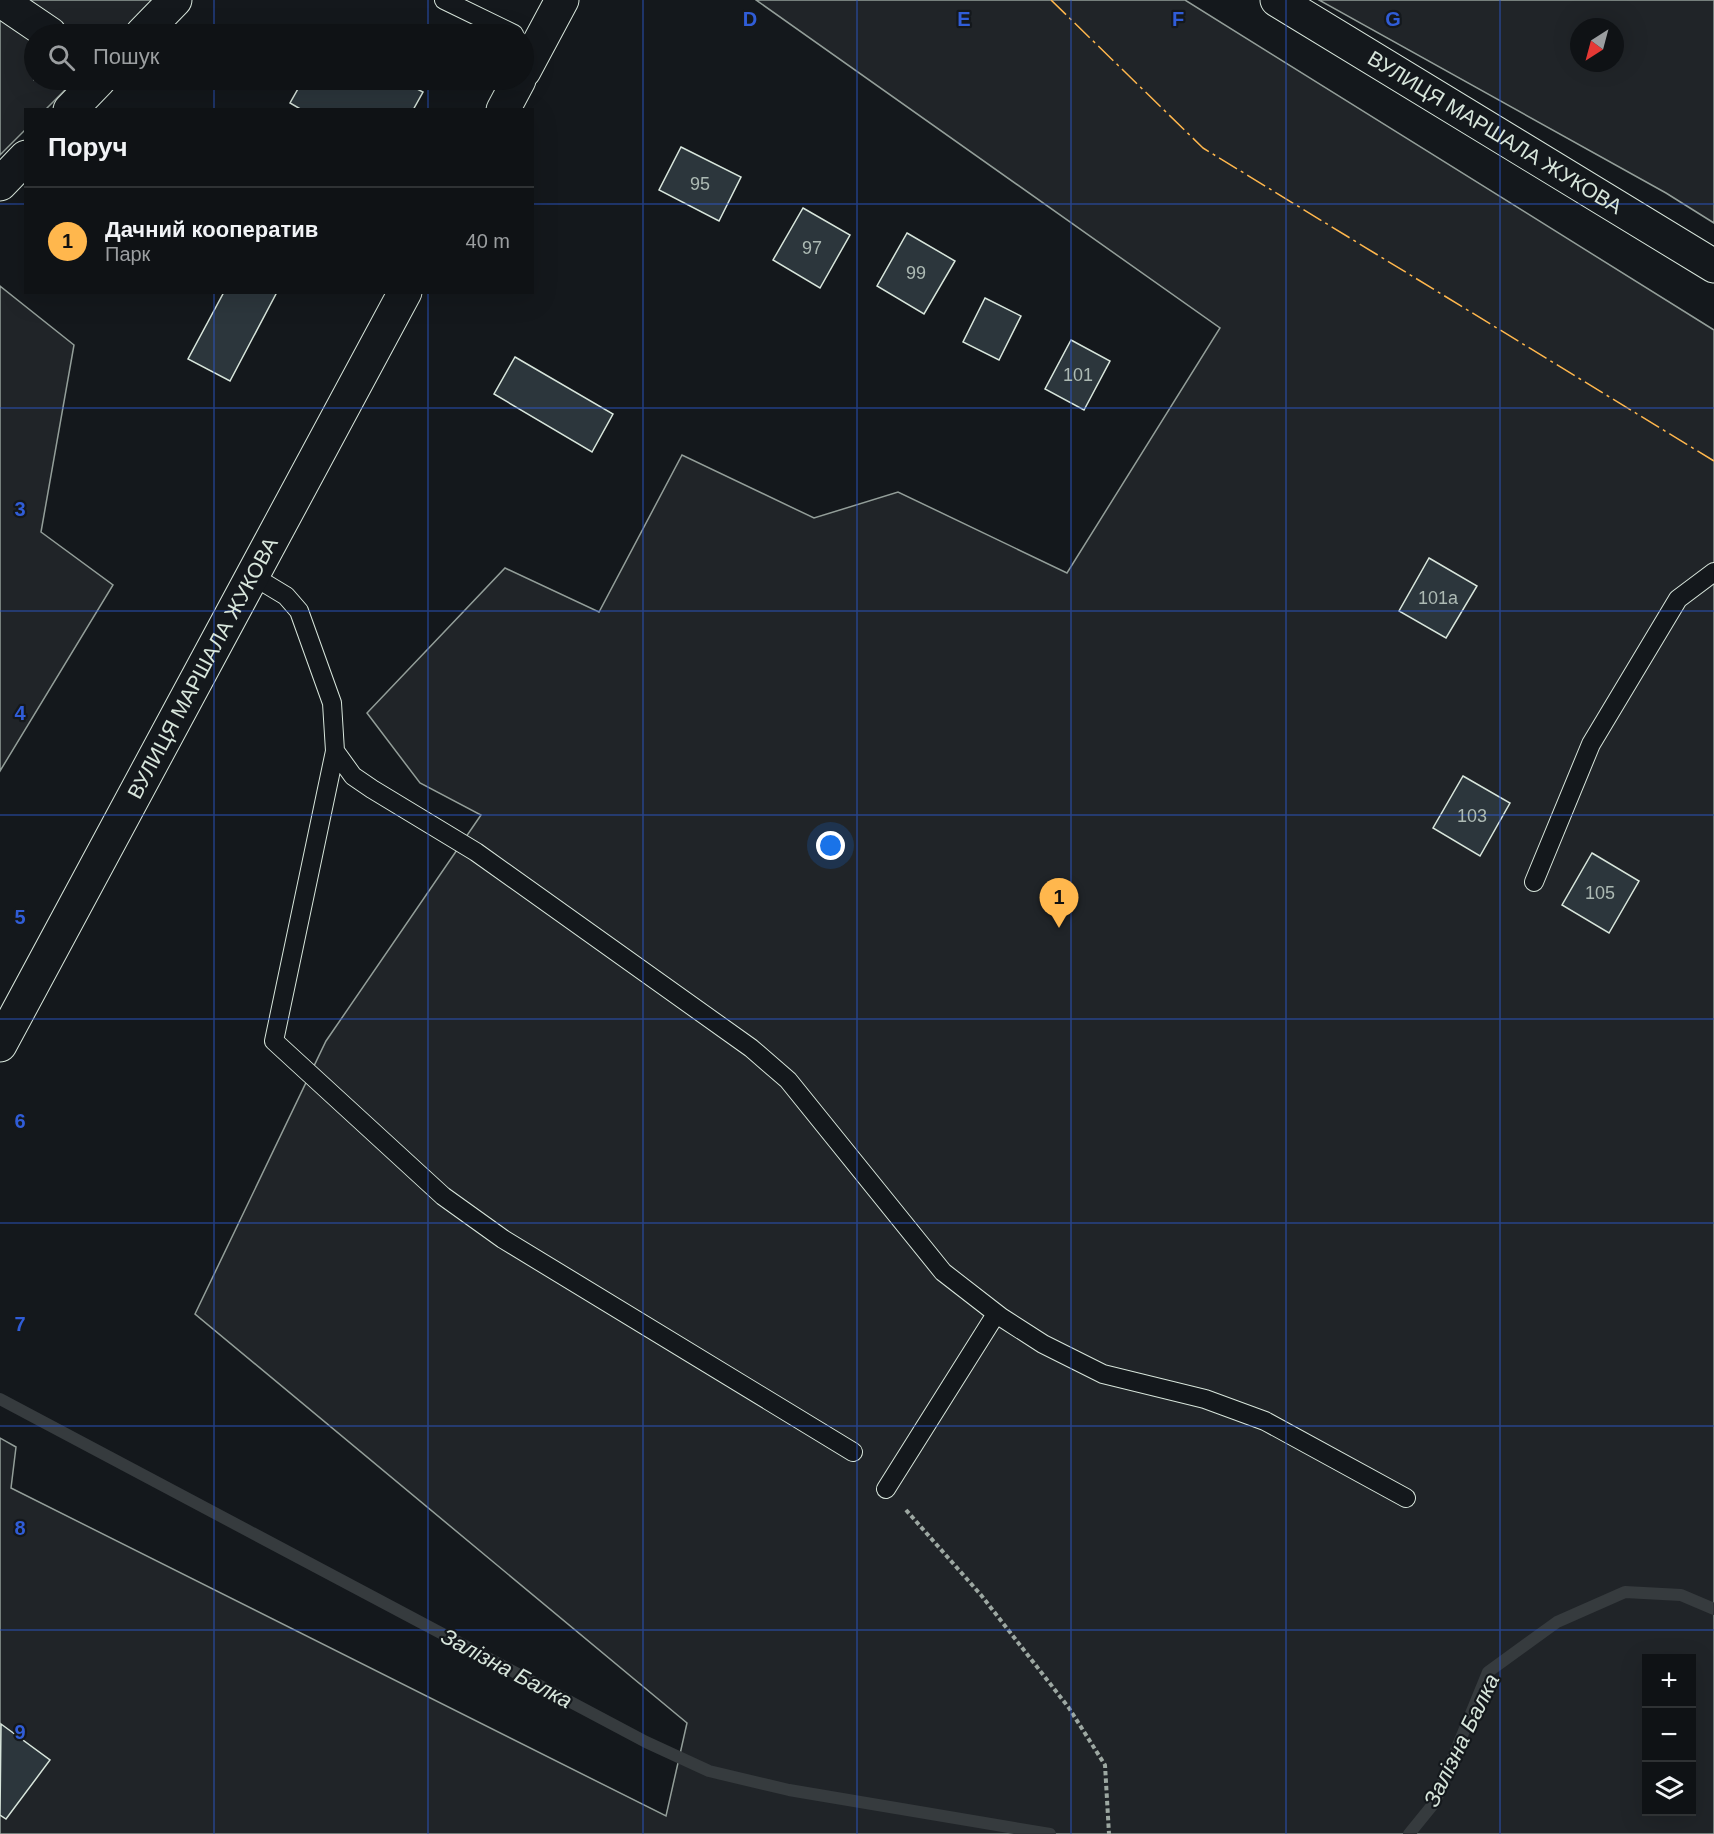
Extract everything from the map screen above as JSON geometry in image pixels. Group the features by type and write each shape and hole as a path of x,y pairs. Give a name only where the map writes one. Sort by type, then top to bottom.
{"main road":[{"path":"0,0 35,24"},
{"path":"152,24 176,0"},
{"name":"ВУЛИЦЯ МАРШАЛА ЖУКОВА","path":"1277,0 1714,266"},
{"path":"534,35 560,2"},
{"path":"72,108 89,90"},
{"path":"504,108 514,90"},
{"path":"0,184 24,159"},
{"name":"ВУЛИЦЯ МАРШАЛА ЖУКОВА","path":"0,1045 404,294"}],"lane":[{"path":"444,0 485,24"},
{"path":"1534,882 1591,744 1678,599 1714,572"},
{"path":"253,576 286,596 299,611 332,703 335,751 274,1041 443,1196 503,1239 853,1452"},
{"path":"335,751 353,776 476,852 751,1048 788,1080 943,1272 996,1314 1043,1344 1103,1374 1205,1399 1265,1421 1406,1498"},
{"path":"886,1489 996,1314"}],"path":[{"path":"886,1489 981,1595 1069,1708 1105,1765 1109,1834"}],"shaded area":[{"path":"0,0 155,0 130,24 24,24 24,90 65,90 47,108 24,108 24,131 0,155"},
{"path":"756,0 1185,0 1714,330 1714,1834 0,1834 0,1438 16,1447 11,1488 666,1816 687,1723 195,1314 326,1041 481,815 420,783 367,713 505,568 599,612 682,455 814,518 898,492 1067,573 1220,328"},
{"path":"1319,0 1714,0 1714,223 1666,193"},
{"path":"0,286 74,345 41,532 113,585 0,771"}],"building":[{"path":"297,90 419,90 423,92 414,108 299,108 290,103"},
{"path":"681,147 741,177 719,221 659,190"},
{"path":"803,208 850,235 820,288 773,260"},
{"path":"907,233 955,261 924,314 877,286"},
{"path":"223,294 276,294 230,381 188,359"},
{"path":"985,298 1021,316 999,360 963,342"},
{"path":"1071,340 1110,361 1084,410 1045,389"},
{"path":"515,357 613,414 592,452 494,394"},
{"path":"1429,558 1477,586 1446,638 1399,611"},
{"path":"1463,776 1510,803 1480,856 1433,828"},
{"path":"1592,853 1639,881 1609,933 1562,905"},
{"path":"1,1724 50,1760 6,1819 0,1815"}],"waterway":[{"name":"Залізна Балка","path":"0,1399 646,1742 709,1771 789,1790 1050,1834"},
{"name":"Залізна Балка","path":"1409,1834 1435,1802 1488,1672 1557,1622 1625,1592 1681,1595 1714,1609"}],"power":[{"path":"1051,0 1203,148 1714,461"}],"place":[{"name":"Дачний кооператив","path":"1059,928"}]}
